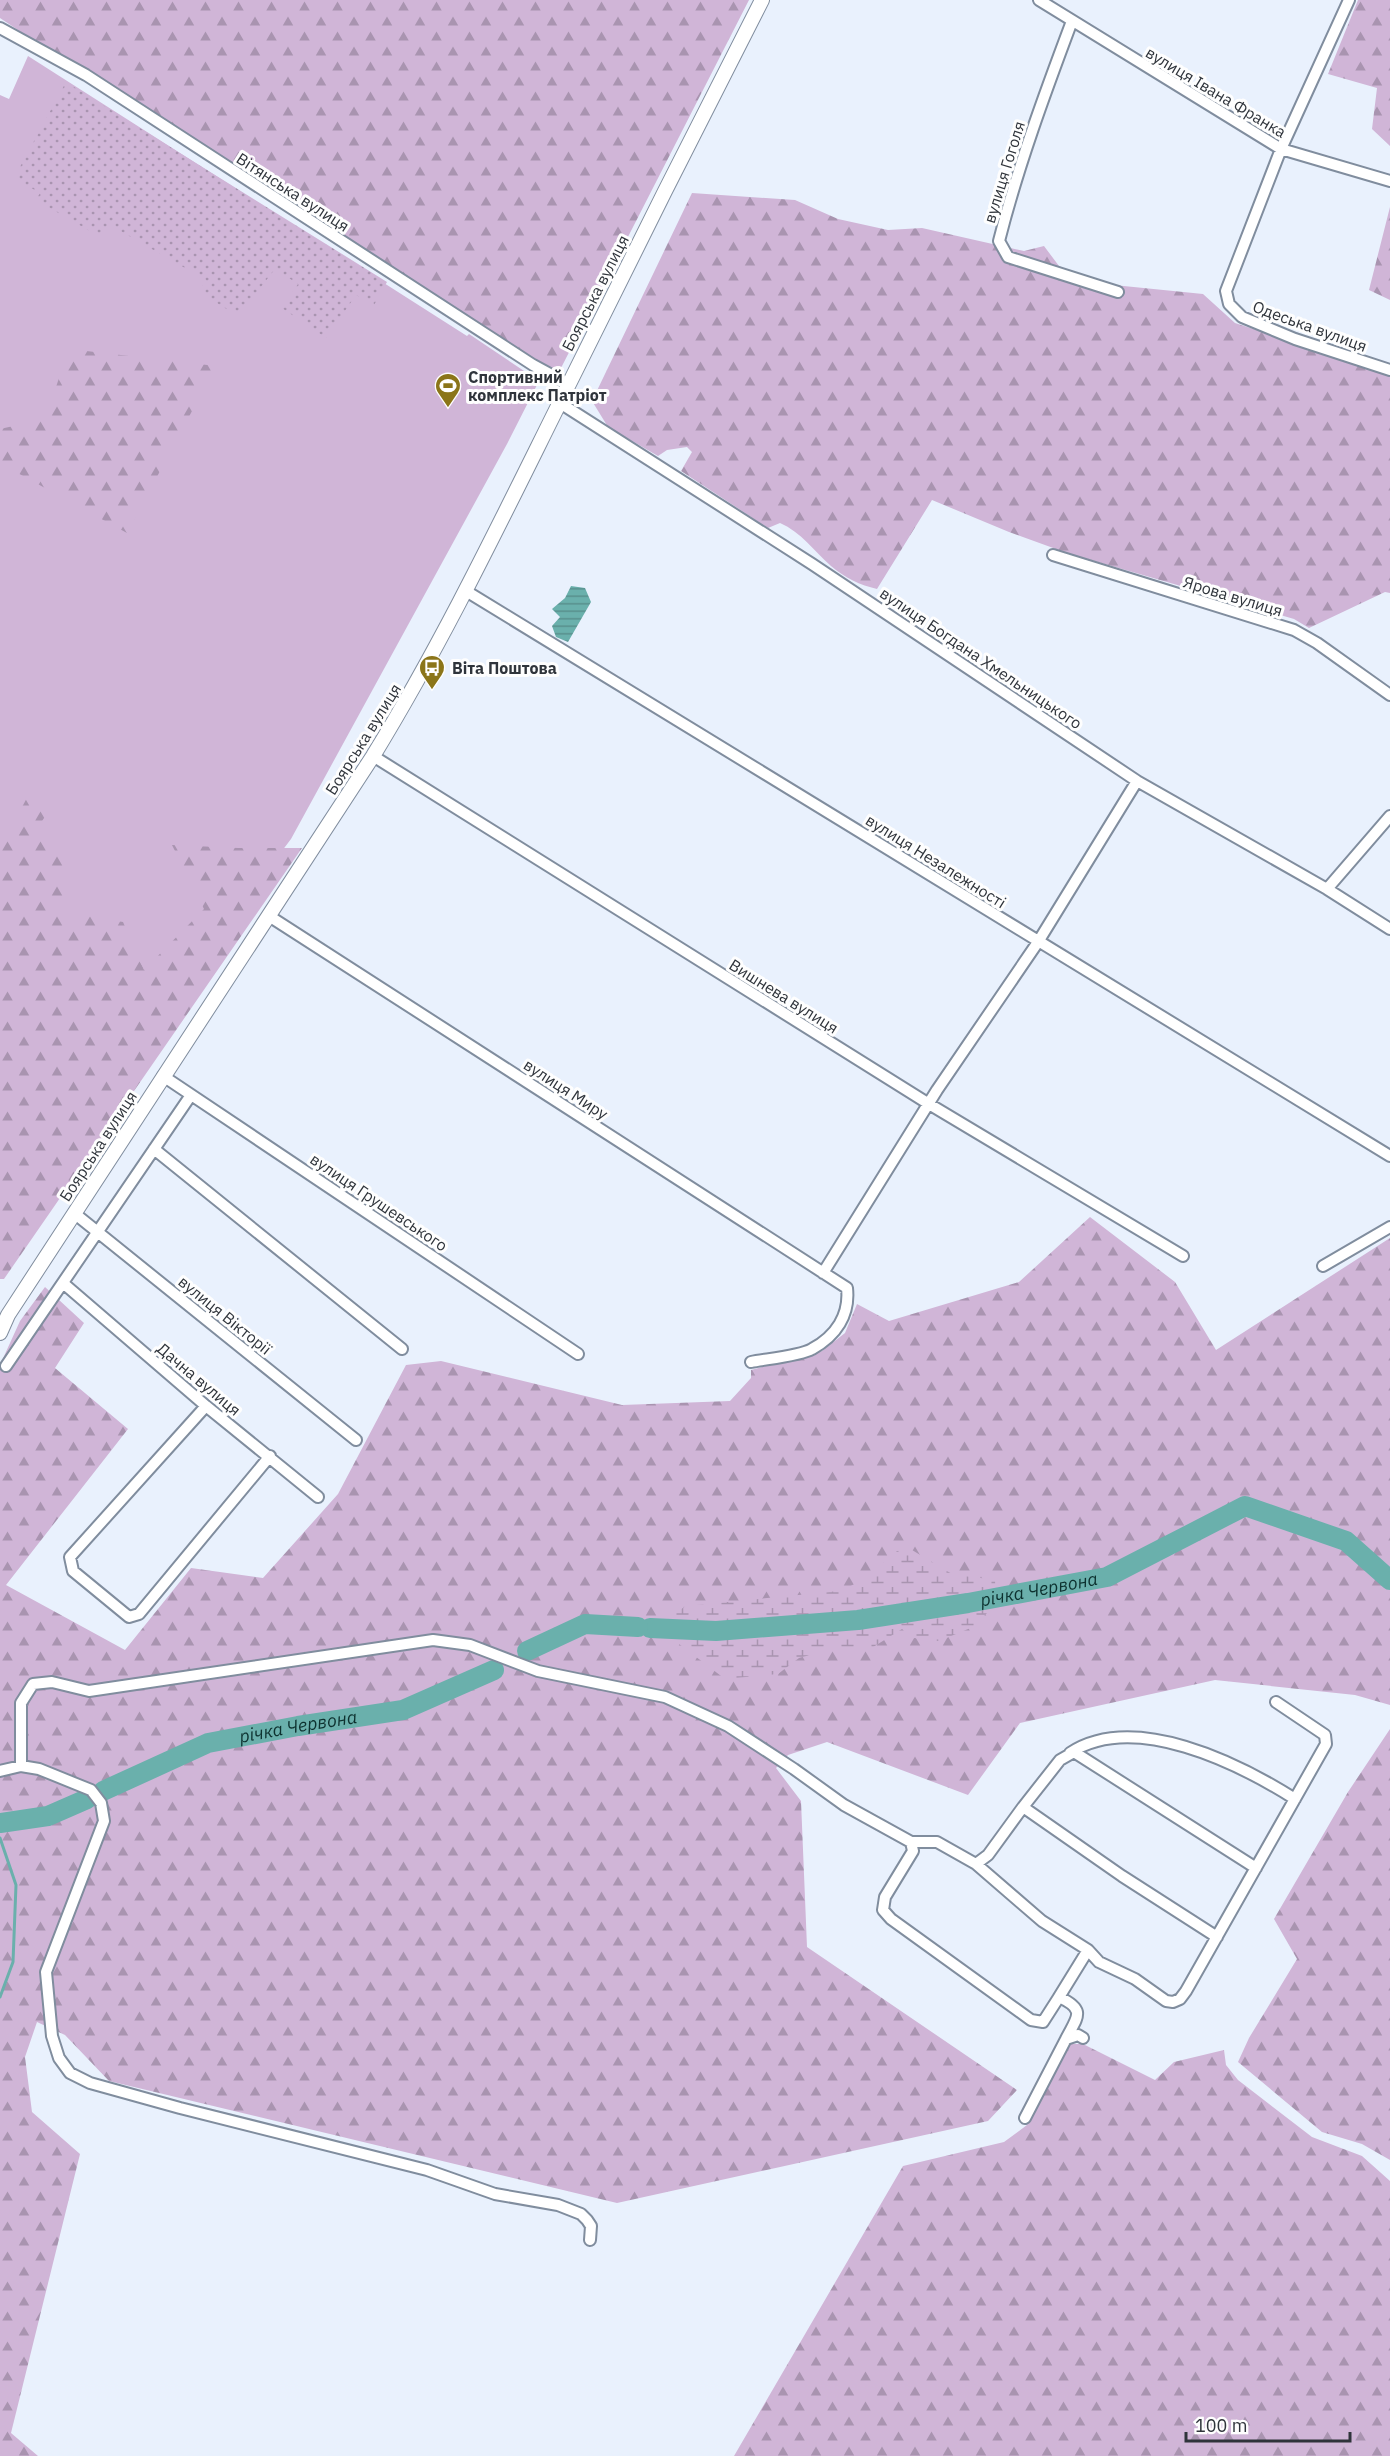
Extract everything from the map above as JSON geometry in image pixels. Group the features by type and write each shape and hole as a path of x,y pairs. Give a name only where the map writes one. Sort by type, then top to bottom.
{"street":[{"name":"Боярська вулиця","path":"0,1333 4,1312 74,1214 373,756 414,689 466,591 762,0"},
{"name":"вулиця Івана Франка","path":"1039,0 1281,149 1390,180"},
{"path":"1281,149 1349,0"},
{"name":"вулиця Гоголя","path":"1072,21 1042,101 999,241 1008,257 1118,292"},
{"name":"Вітянська вулиця","path":"0,28 86,75 532,365 568,384"},
{"name":"Одеська вулиця","path":"1281,149 1226,291 1229,304 1242,317 1294,339 1390,370"},
{"name":"вулиця Богдана Хмельницького","path":"560,404 812,564 1137,781 1328,889 1390,929"},
{"name":"Ярова вулиця","path":"1053,555 1294,630 1317,643 1390,695"},
{"name":"вулиця Незалежності","path":"466,591 1390,1156"},
{"name":"Вишнева вулиця","path":"373,756 929,1104 1182,1256"},
{"path":"823,1273 929,1104 1038,942 1137,781"},
{"path":"1328,889 1390,816"},
{"name":"вулиця Миру","path":"269,916 847,1287 849,1304 838,1329 811,1350 751,1362"},
{"name":"вулиця Грушевського","path":"163,1076 578,1354"},
{"path":"6,1366 191,1095"},
{"path":"154,1149 402,1350"},
{"name":"вулиця Вікторії","path":"74,1214 356,1440"},
{"path":"1323,1266 1390,1227"},
{"name":"Дачна вулиця","path":"63,1283 206,1406 318,1497"},
{"path":"206,1406 70,1557 73,1571 129,1617 139,1614 270,1456"},
{"path":"21,1766 21,1703 33,1684 52,1682 90,1690 433,1640 470,1645 538,1671 665,1697 728,1726 844,1805 911,1842 937,1842 976,1864 1042,1921 1088,1950 1099,1962 1135,1979 1166,2001 1173,2002 1180,1999 1186,1991 1327,1740 1325,1735 1276,1702"},
{"path":"976,1864 988,1855 1060,1760 1077,1748 1110,1738 1132,1738 1186,1746 1247,1771 1295,1798"},
{"path":"1067,1755 1074,1752 1082,1755 1100,1769 1256,1868"},
{"path":"0,1771 21,1766 39,1768 91,1790 101,1803 104,1821 46,1972 52,2036 59,2058 70,2073 90,2083 180,2108 427,2170 495,2194 558,2205 581,2214 587,2220 591,2226 590,2240"},
{"path":"1023,1807 1122,1876 1217,1937"},
{"path":"911,1842 914,1851 885,1897 883,1910 891,1919 1031,2020 1043,2022 1088,1950"},
{"path":"1025,2118 1077,2016 1074,2003 1059,1996"},
{"path":"1066,2040 1078,2035 1083,2038"}],"green space":[{"path":"0,0 749,0 561,368 534,370 271,199 0,18"},
{"path":"1358,0 1390,0 1390,146 1372,129 1377,88 1328,74"},
{"path":"28,56 467,336 469,334 539,381 507,444 291,839 0,1225 0,95 9,99"},
{"path":"66,82 387,282 374,305 356,295 326,338 282,308 298,284 275,269 238,316 199,292 206,280 110,225 102,238 36,200 40,193 14,178"},
{"path":"692,193 795,200 838,219 888,230 922,228 1024,251 1044,246 1059,266 1094,283 1203,294 1235,323 1390,373 1390,593 1385,592 1309,628 1294,619 1067,553 932,500 877,589 847,577 831,566 788,527 780,523 768,528 681,471 692,452 687,447 667,450 658,456 608,427 592,401"},
{"path":"1390,207 1390,300 1369,290"},
{"path":"69,349 216,366 127,533 14,471 0,467 0,429 45,419"},
{"path":"29,794 46,815 33,835 66,849 64,912 123,922 144,970 204,909 172,845 302,848 4,1279 0,1279 0,836 4,841"},
{"path":"1090,1217 1175,1282 1216,1350 1390,1238 1390,1705 1355,1695 1215,1680 1020,1723 968,1795 827,1742 788,1755 776,1768 801,1801 807,1947 1017,2090 988,2121 617,2203 109,2081 65,2035 37,2022 25,2057 32,2112 80,2154 11,2433 38,2456 0,2456 0,1365 20,1321 45,1287 84,1323 55,1368 128,1429 6,1585 125,1650 191,1568 263,1578 338,1494 406,1365 441,1361 622,1405 730,1401 751,1378 751,1370 822,1351 845,1333 857,1304 889,1321 1019,1282"},
{"path":"912,1550 952,1574 995,1580 996,1604 973,1627 939,1641 914,1638 902,1629 870,1649 828,1650 799,1658 778,1674 725,1679 666,1634 669,1617 686,1606 840,1591 863,1580 897,1551"},
{"path":"1390,1729 1390,2160 1362,2144 1322,2132 1238,2062 1249,2038 1297,1959 1274,1919 1348,1792"},
{"path":"1068,2044 1083,2044 1155,2080 1174,2062 1224,2050 1226,2065 1238,2080 1312,2137 1362,2156 1390,2181 1390,2456 734,2456 903,2166 1004,2142 1027,2125"}],"shaded area":[{"path":"571,586 585,588 591,602 568,642 556,637 552,626 560,617 552,609 565,598"}],"waterway":[{"name":"річка Червона","path":"650,1628 716,1631 858,1620 968,1603 1107,1577 1245,1506 1346,1541 1390,1580"},
{"path":"527,1651 585,1624 638,1627"},
{"name":"річка Червона","path":"103,1791 208,1743 403,1710 494,1670"},
{"path":"0,1823 48,1816 87,1799"},
{"path":"0,1838 16,1885 13,1962 0,1997"}],"place":[{"name":"Спортивний комплекс Патріот","path":"448,409"},
{"name":"Віта Поштова","path":"432,691"}]}
